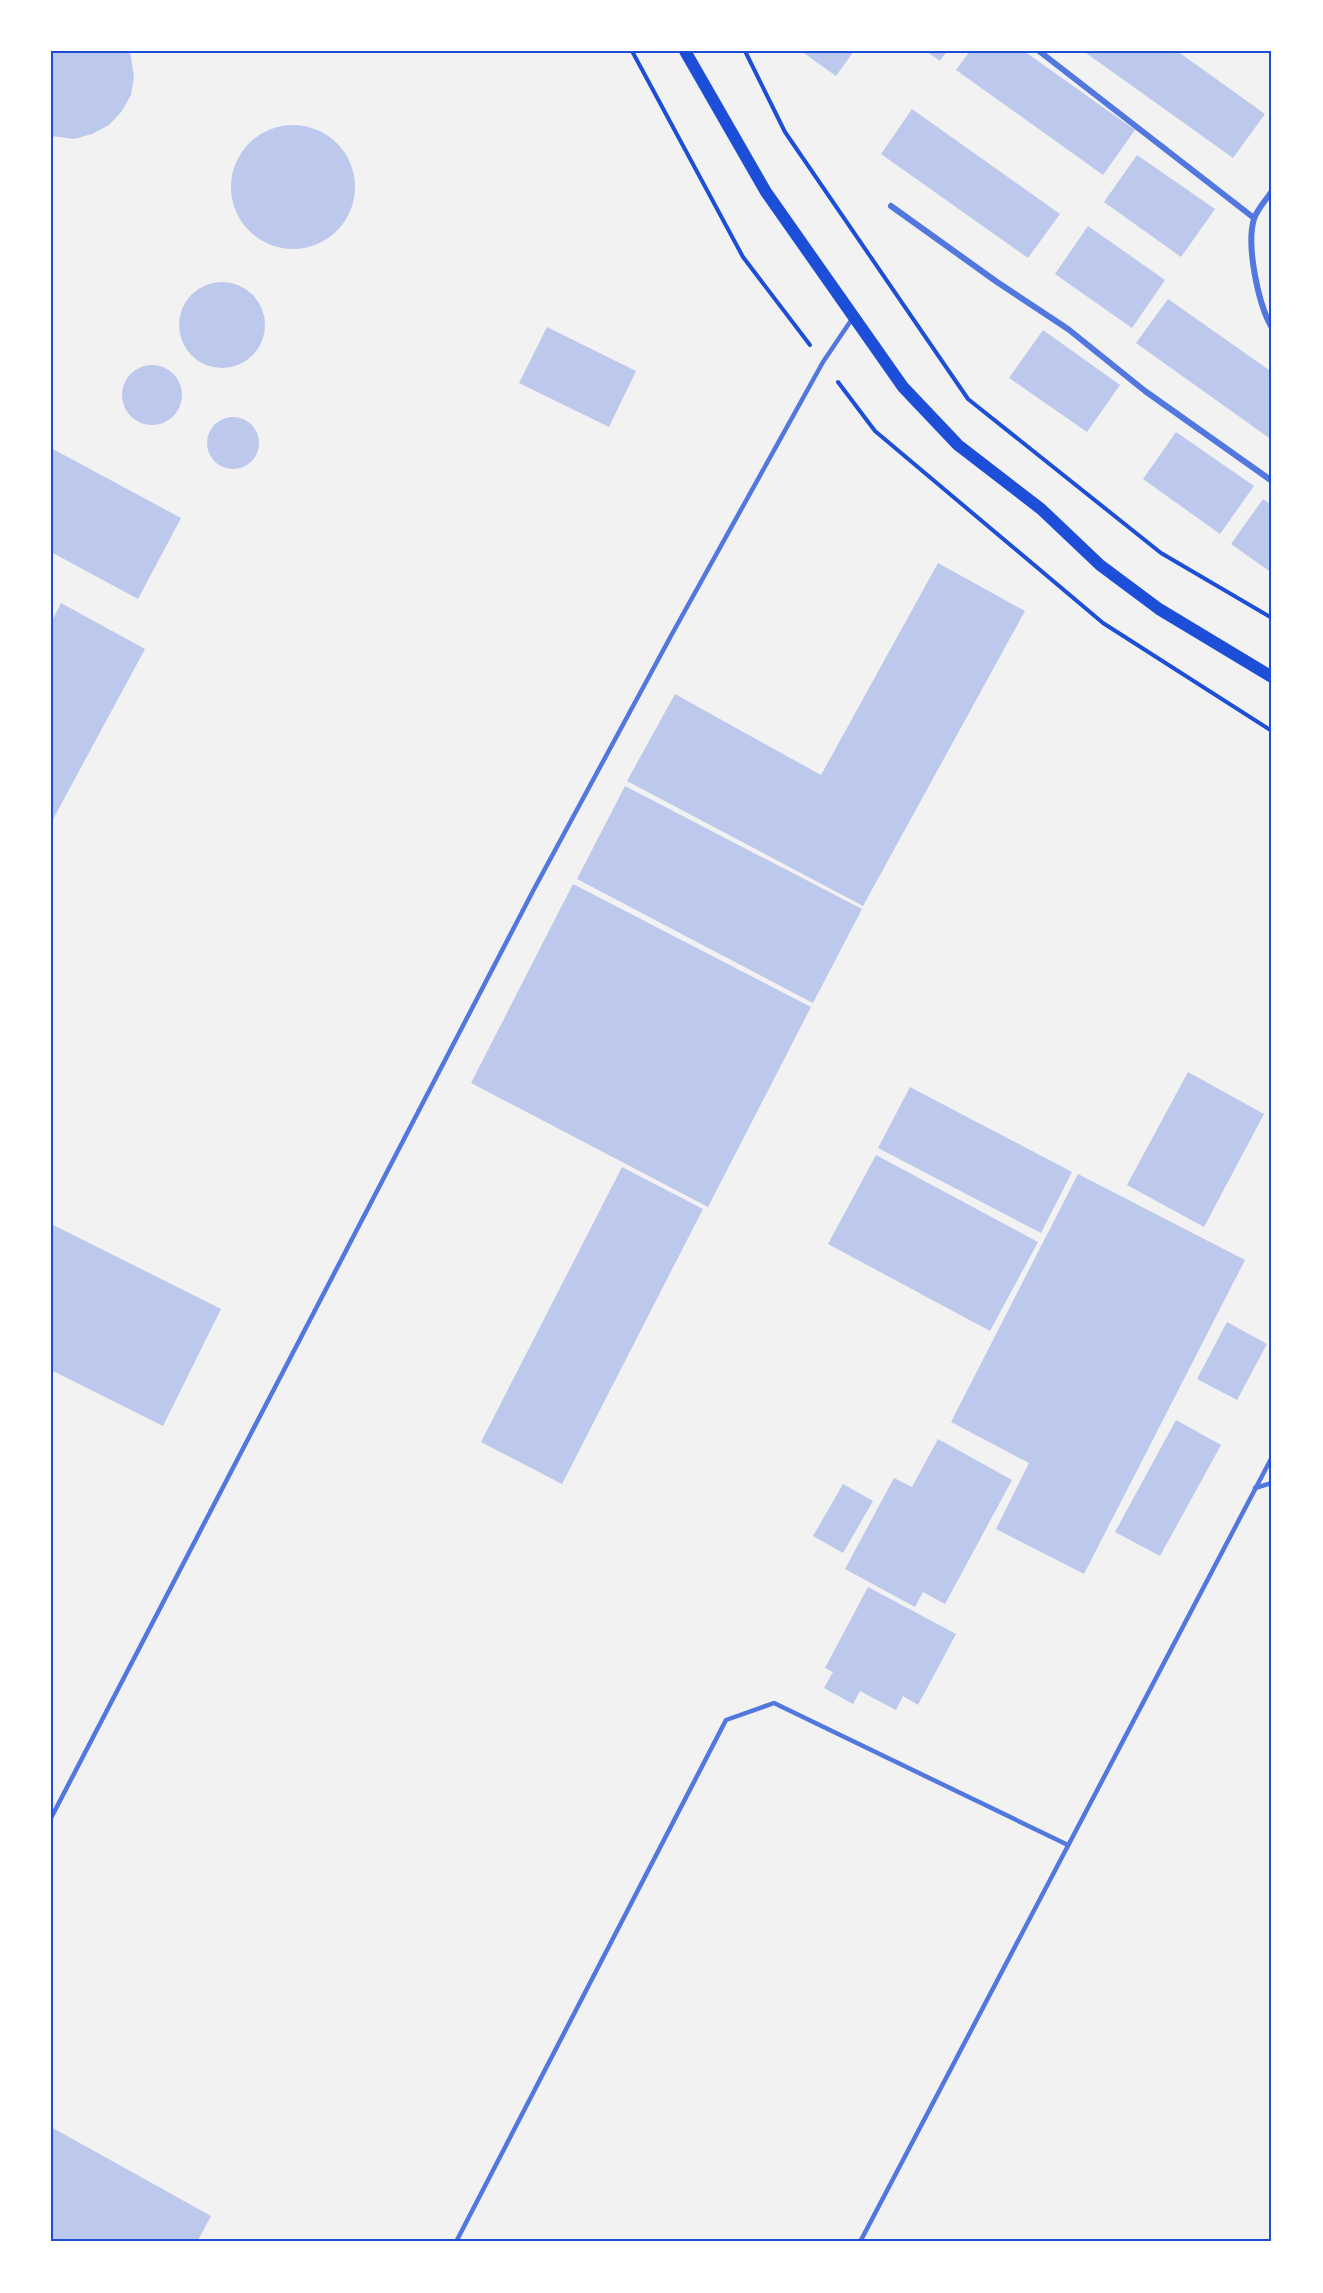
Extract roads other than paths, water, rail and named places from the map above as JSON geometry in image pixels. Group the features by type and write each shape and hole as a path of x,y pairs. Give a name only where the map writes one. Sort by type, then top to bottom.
{"main road":[{"path":"685,51 766,192 903,387 958,445 1041,509 1100,565 1159,609 1272,678"}],"street":[{"path":"1040,51 1254,218"},
{"path":"1272,191 1254,218 1252,243 1254,268 1261,299 1272,328"},
{"path":"891,206 997,282 1068,329 1145,391 1272,481"}],"lane":[{"path":"51,1818 533,891 823,362 854,317"},
{"path":"860,2242 1272,1457"},
{"path":"1255,1488 1272,1483"},
{"path":"456,2242 726,1720 774,1703 1068,1845"}]}
